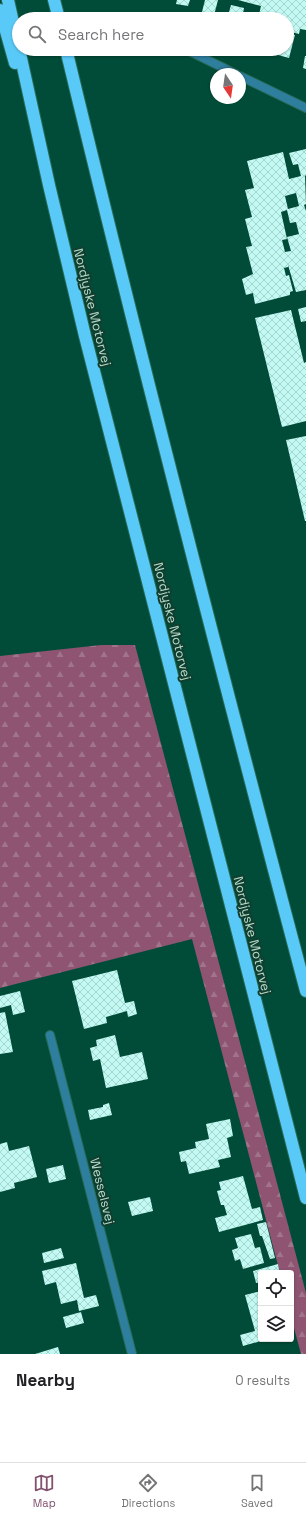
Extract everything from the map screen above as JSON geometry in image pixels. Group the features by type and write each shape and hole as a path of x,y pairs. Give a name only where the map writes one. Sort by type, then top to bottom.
{"highway":[{"name":"Nordjyske Motorvej","path":"8,0 12,18"},
{"path":"54,0 57,12"},
{"path":"0,10 12,53"},
{"path":"13,56 49,185"},
{"name":"Nordjyske Motorvej","path":"21,56 49,185 89,351 306,1198"},
{"path":"68,56 132,320 306,991"}],"street":[{"path":"199,56 224,68"},
{"path":"246,79 306,108"},
{"name":"Wesselsvej","path":"50,1035 132,1354"}],"green space":[{"path":"101,645 135,645 306,1293 306,1354 301,1354 294,1328 294,1270 279,1270 192,939 0,988 0,656"}],"building":[{"path":"177,0 190,0 188,6 176,4"},
{"path":"205,0 218,0 215,12 202,12"},
{"path":"238,0 306,0 306,30 300,29 299,34 294,33 294,12 260,12 261,6"},
{"path":"231,5 244,8 243,12 229,12"},
{"path":"306,56 306,69 303,68"},
{"path":"306,149 306,204 304,205 306,211 306,290 296,292 288,265 288,267 284,268 286,276 289,275 293,291 290,292 290,295 255,304 253,293 246,295 242,279 253,274 246,247 252,246 245,219 252,217 245,190 254,188 247,161 283,152 289,179 301,176 298,164 293,165 289,153","holes":["296,193 299,206 288,209 285,196","287,210 290,223 296,222 299,234 287,237 291,251 285,252 282,240 287,239 281,212"]},
{"path":"306,307 306,321 301,322 298,309"},
{"path":"291,310 304,363 306,362 306,421 282,427 255,318"},
{"path":"306,436 306,521 305,521 286,440"},
{"path":"117,970 125,1003 134,1001 137,1014 128,1017 127,1011 106,1017 107,1023 84,1029 72,981"},
{"path":"20,991 25,1012 13,1015 11,1005 0,1008 0,996"},
{"path":"5,1012 13,1052 0,1054 0,1013"},
{"path":"115,1035 120,1057 142,1052 148,1079 106,1088 100,1059 93,1061 90,1048 97,1046 96,1040"},
{"path":"109,1103 112,1115 90,1120 88,1110 103,1107 103,1105"},
{"path":"230,1119 233,1136 227,1138 231,1157 218,1160 220,1167 189,1174 186,1161 181,1162 179,1152 196,1148 195,1142 209,1139 206,1124"},
{"path":"7,1142 9,1151 29,1146 37,1177 14,1183 15,1188 0,1192 0,1144"},
{"path":"63,1165 66,1179 49,1183 46,1169"},
{"path":"243,1176 252,1209 260,1207 263,1220 219,1232 215,1218 227,1215 224,1205 221,1205 217,1191 221,1190 219,1182"},
{"path":"150,1197 153,1211 132,1216 128,1202"},
{"path":"266,1222 275,1258 270,1259 262,1236 260,1236 257,1224"},
{"path":"251,1234 255,1248 260,1247 264,1263 243,1269 240,1259 235,1261 232,1250 238,1248 235,1238"},
{"path":"61,1248 64,1258 44,1263 42,1253"},
{"path":"76,1263 84,1298 96,1295 99,1306 79,1311 77,1300 61,1304 56,1282 45,1285 42,1271"},
{"path":"278,1264 279,1270 258,1270 258,1283 256,1283 253,1271"},
{"path":"258,1292 258,1342 243,1346 240,1335 255,1331 245,1295"},
{"path":"81,1312 84,1323 66,1328 63,1317"},
{"path":"58,1347 60,1354 35,1354"}]}
